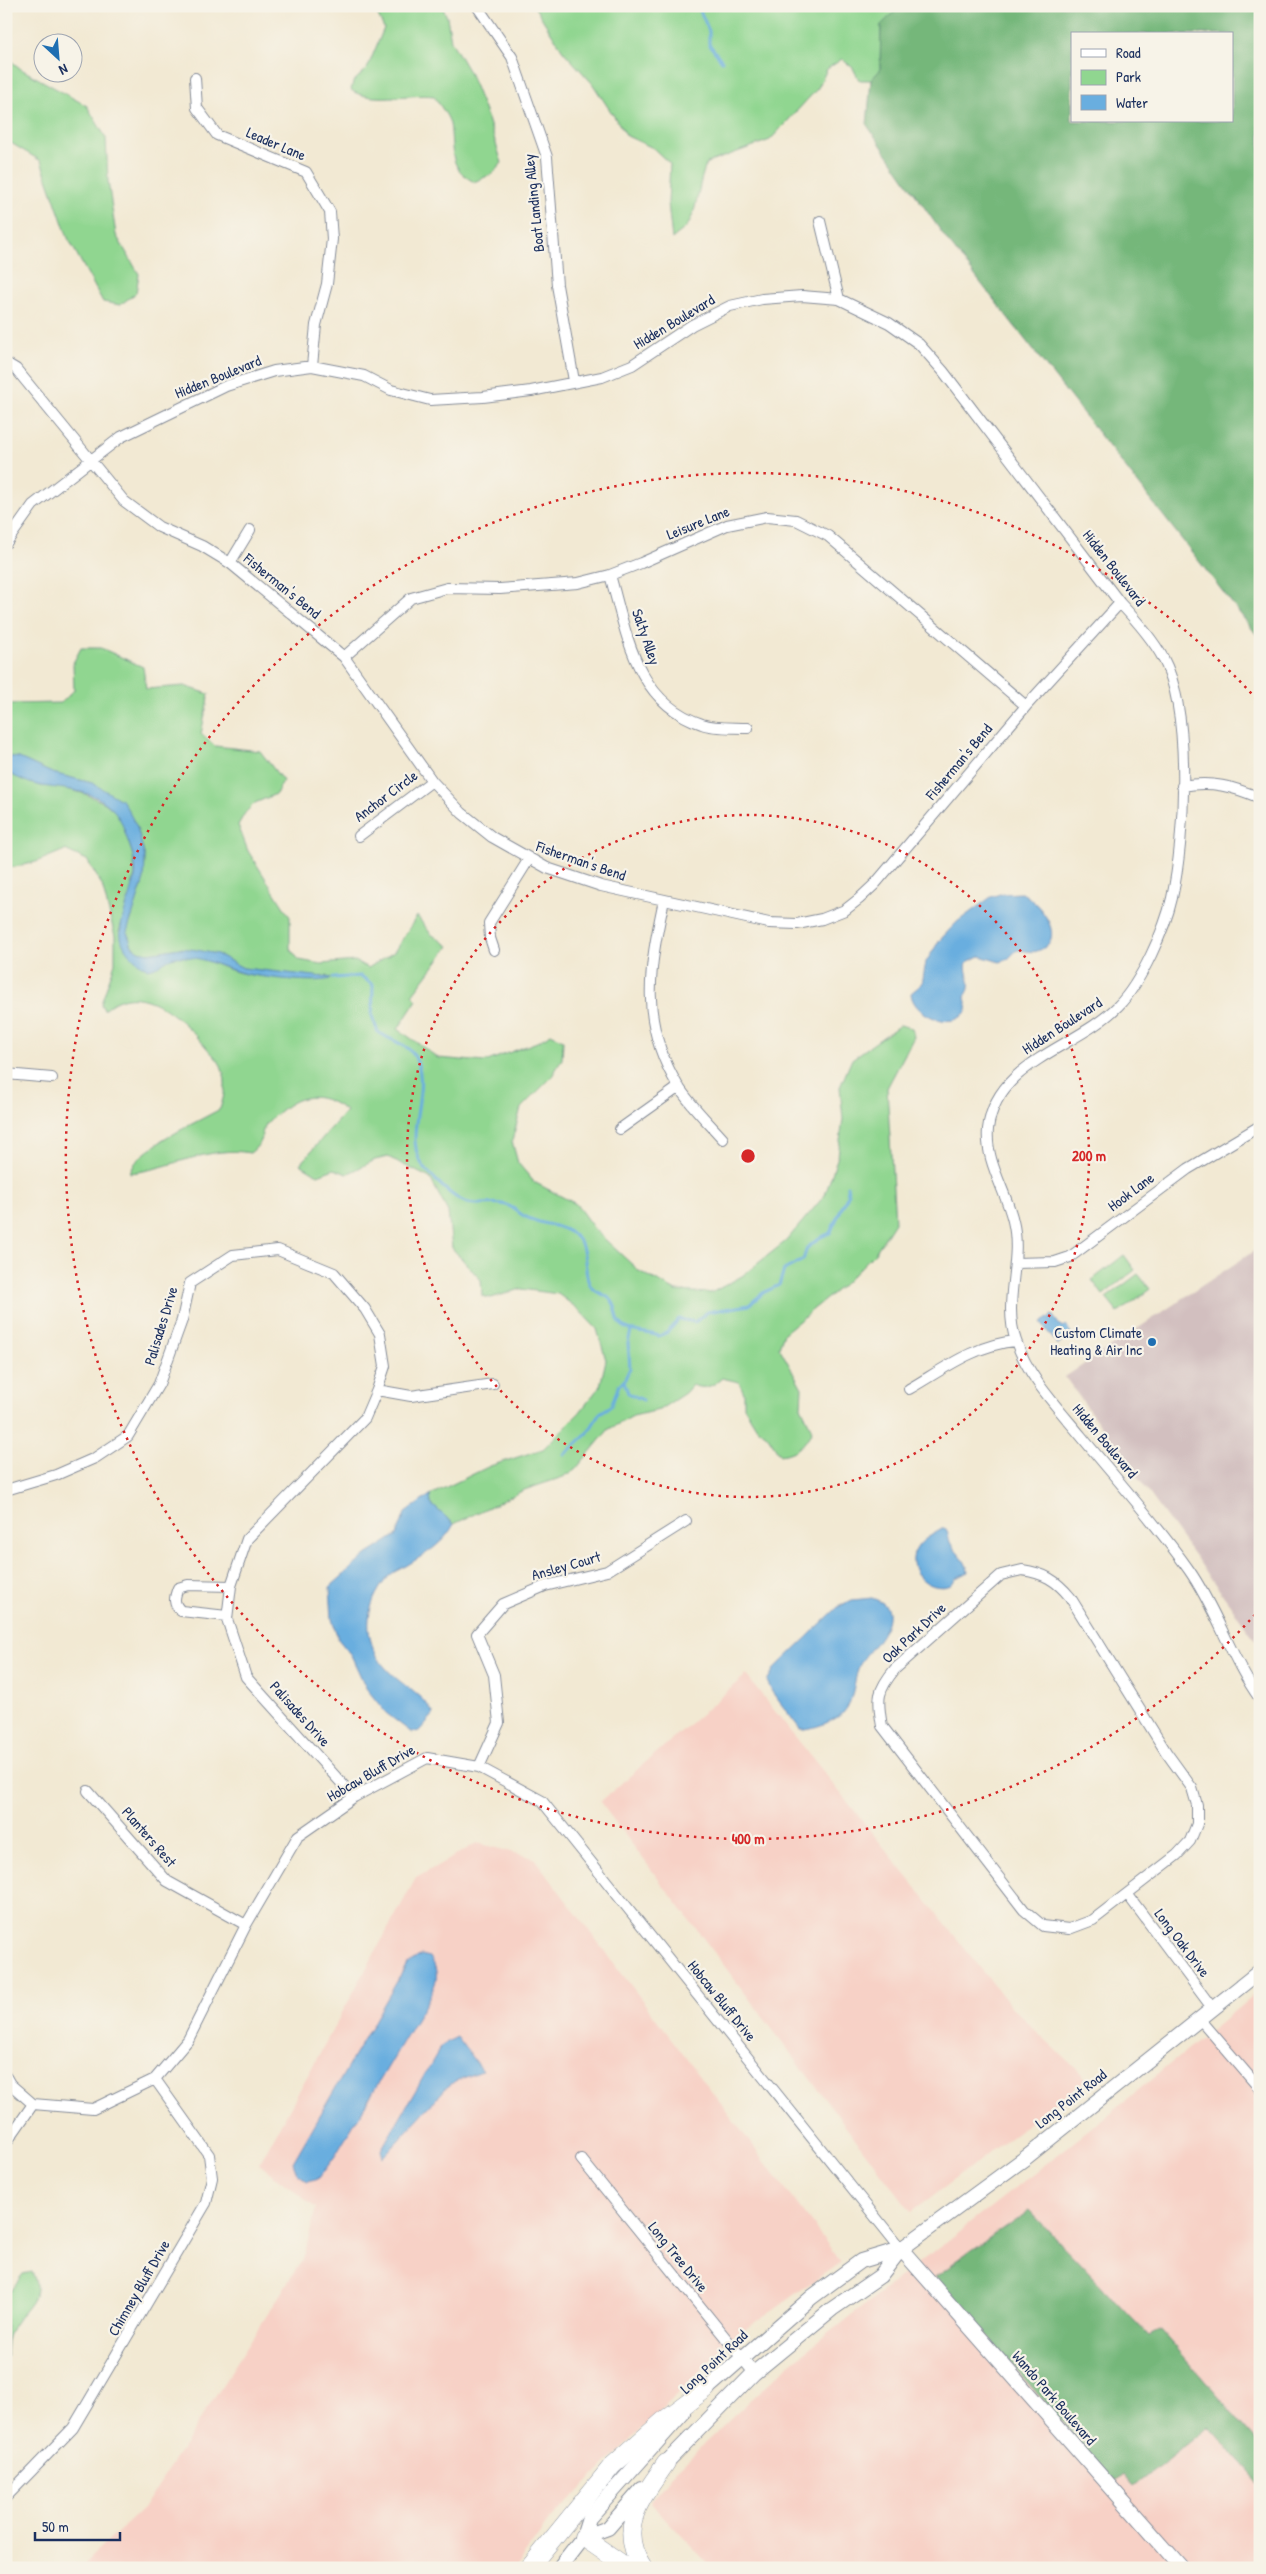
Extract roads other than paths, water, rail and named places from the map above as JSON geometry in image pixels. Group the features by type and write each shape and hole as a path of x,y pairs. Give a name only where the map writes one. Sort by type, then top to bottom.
{"highway":[{"path":"529,2568 612,2466 663,2421 706,2389"},
{"path":"643,2568 632,2549 633,2516 666,2463"},
{"path":"584,2537 628,2568"}],"main road":[{"name":"Long Point Road","path":"584,2537 608,2528 666,2463 754,2373 832,2309 880,2276 901,2249 1028,2156 1260,1971"},
{"name":"Long Point Road","path":"559,2568 584,2537 589,2518 706,2389 812,2297 861,2261 901,2249"},
{"name":"Wando Park Boulevard","path":"901,2249 1182,2568"}],"street":[{"name":"Boat Landing Alley","path":"477,6 512,57 547,157 557,285 574,382"},
{"name":"Leader Lane","path":"195,78 197,108 217,134 306,172 330,212 332,239 327,284 316,325 312,366"},
{"path":"820,221 839,299"},
{"name":"Hidden Boulevard","path":"6,543 33,506 90,459 121,437 226,386 274,371 312,366 364,376 391,390 430,400 484,397 602,377 632,365 692,325 730,306 762,299 802,296 839,299 889,323 919,344 943,371 1120,603 1138,622 1164,659 1174,686 1183,743 1180,842 1172,899 1140,978 1119,1006 1097,1023 1023,1069 1003,1091 992,1110 987,1141 990,1157 1009,1204 1015,1226 1015,1263 1010,1300 1016,1341 1032,1374 1161,1531 1192,1575 1247,1682 1260,1699"},
{"name":"Fisherman's Bend","path":"6,363 16,369 124,501 159,527 202,546 230,563 344,657 432,781 462,813 492,837 529,859 601,886 664,900 778,923 797,924 822,920 845,910 876,884 1026,706 1120,603"},
{"name":"Leisure Lane","path":"344,657 411,598 447,588 500,589 578,584 610,575 727,525 767,517 796,520 828,536 1026,706"},
{"path":"230,563 250,530"},
{"name":"Salty Alley","path":"610,575 634,657 654,694 675,712 703,725 748,728"},
{"name":"Anchor Circle","path":"358,836 432,781"},
{"path":"1182,786 1202,782 1223,785 1260,798"},
{"path":"494,950 490,938 489,923 529,859"},
{"path":"664,900 650,975 650,1012 663,1056 679,1087 723,1138"},
{"path":"6,1074 52,1078"},
{"path":"620,1128 679,1087"},
{"name":"Hook Lane","path":"1015,1263 1055,1262 1070,1257 1188,1169 1260,1126"},
{"name":"Palisades Drive","path":"6,1490 56,1475 95,1458 128,1436 159,1384 182,1320 190,1283 233,1255 278,1250 334,1273 366,1308 380,1334 385,1366 365,1418 247,1539 231,1586 227,1616 246,1677 354,1797"},
{"path":"909,1389 981,1348 1000,1342 1016,1341"},
{"path":"377,1390 411,1396 493,1384"},
{"name":"Ansley Court","path":"479,1767 499,1723 494,1674 477,1634 503,1604 545,1586 607,1572 686,1521"},
{"name":"Oak Park Drive","path":"1022,1570 1041,1573 1058,1582 1070,1597 1166,1752 1192,1788 1198,1805 1197,1824 1190,1841 1177,1856 1128,1896 1093,1920 1069,1929 1043,1926 1021,1906 882,1726 878,1705 882,1685 886,1680 895,1669 1001,1575 1008,1572 1022,1570"},
{"path":"227,1616 180,1611 175,1606 174,1596 178,1588 188,1585 231,1586"},
{"name":"Hobcaw Bluff Drive","path":"33,2104 93,2109 155,2079 188,2040 246,1925 298,1836 354,1797 427,1758 479,1767 542,1801 901,2249"},
{"name":"Planters Rest","path":"88,1790 167,1881 246,1925"},
{"name":"Long Oak Drive","path":"1128,1896 1213,2009"},
{"path":"1200,2019 1260,2089"},
{"path":"6,2077 10,2084 33,2104 6,2143"},
{"name":"Chimney Bluff Drive","path":"6,2497 73,2428 206,2203 212,2178 209,2155 155,2079"},
{"name":"Long Tree Drive","path":"581,2159 754,2373"}],"water":[{"path":"6,756 19,758 52,773 92,783 123,801 137,827 145,858 144,879 127,932 132,946 138,951 149,953 180,948 197,950 217,954 243,968 333,978 303,981 261,976 242,973 207,961 186,957 169,959 154,968 148,969 125,948 121,938 123,916 135,872 132,851 117,815 107,804 93,796 76,791 33,784 6,772"},
{"path":"1022,893 1036,904 1048,921 1051,939 1047,946 1035,952 1017,950 1008,959 1000,962 980,956 967,962 966,969 969,989 965,998 967,1009 959,1018 942,1020 933,1018 918,1008 913,1001 911,993 922,984 926,962 939,941 957,922 991,897 1000,894"},
{"path":"1052,1315 1062,1328 1065,1325 1072,1334 1058,1345 1041,1323"},
{"path":"430,1495 431,1504 454,1524 445,1538 433,1548 389,1576 372,1603 369,1623 369,1634 372,1644 382,1663 389,1672 422,1699 434,1714 419,1731 412,1733 386,1713 366,1688 351,1655 338,1639 332,1619 330,1587 366,1555 397,1535 405,1513"},
{"path":"945,1529 951,1544 964,1561 968,1572 956,1578 951,1585 942,1587 934,1586 920,1577 915,1570 913,1555 921,1542"},
{"path":"872,1598 886,1606 888,1619 879,1639 858,1668 852,1696 847,1708 829,1722 811,1728 800,1729 772,1692 767,1681 774,1669 838,1607 852,1600"},
{"path":"421,1955 430,1957 436,1970 436,1980 426,2003 335,2156 319,2178 307,2181 297,2173 293,2162 407,1964"},
{"path":"457,2037 482,2071 455,2081 446,2088 383,2157 381,2150 439,2050 447,2042"}],"waterway":[{"path":"698,6 709,31 709,44 722,61"},
{"path":"333,978 361,976 373,985 372,1016 378,1032 411,1051 418,1065 421,1080 415,1143 419,1158 427,1171 449,1192 465,1202 506,1205 526,1217 563,1229 575,1236 582,1247 587,1278 591,1286 612,1301 619,1322 628,1329 659,1336 668,1332 679,1319 695,1322 707,1312 749,1305 763,1293 779,1285 784,1270 803,1260 807,1248 819,1238 830,1233 848,1195 847,1186"},
{"path":"564,1455 587,1434 600,1413 611,1406 619,1385 624,1381 630,1368 628,1343 631,1331"},
{"path":"624,1381 628,1393 643,1400"}],"place":[{"name":"Custom Climate Heating & Air Inc","path":"1152,1342"}]}
